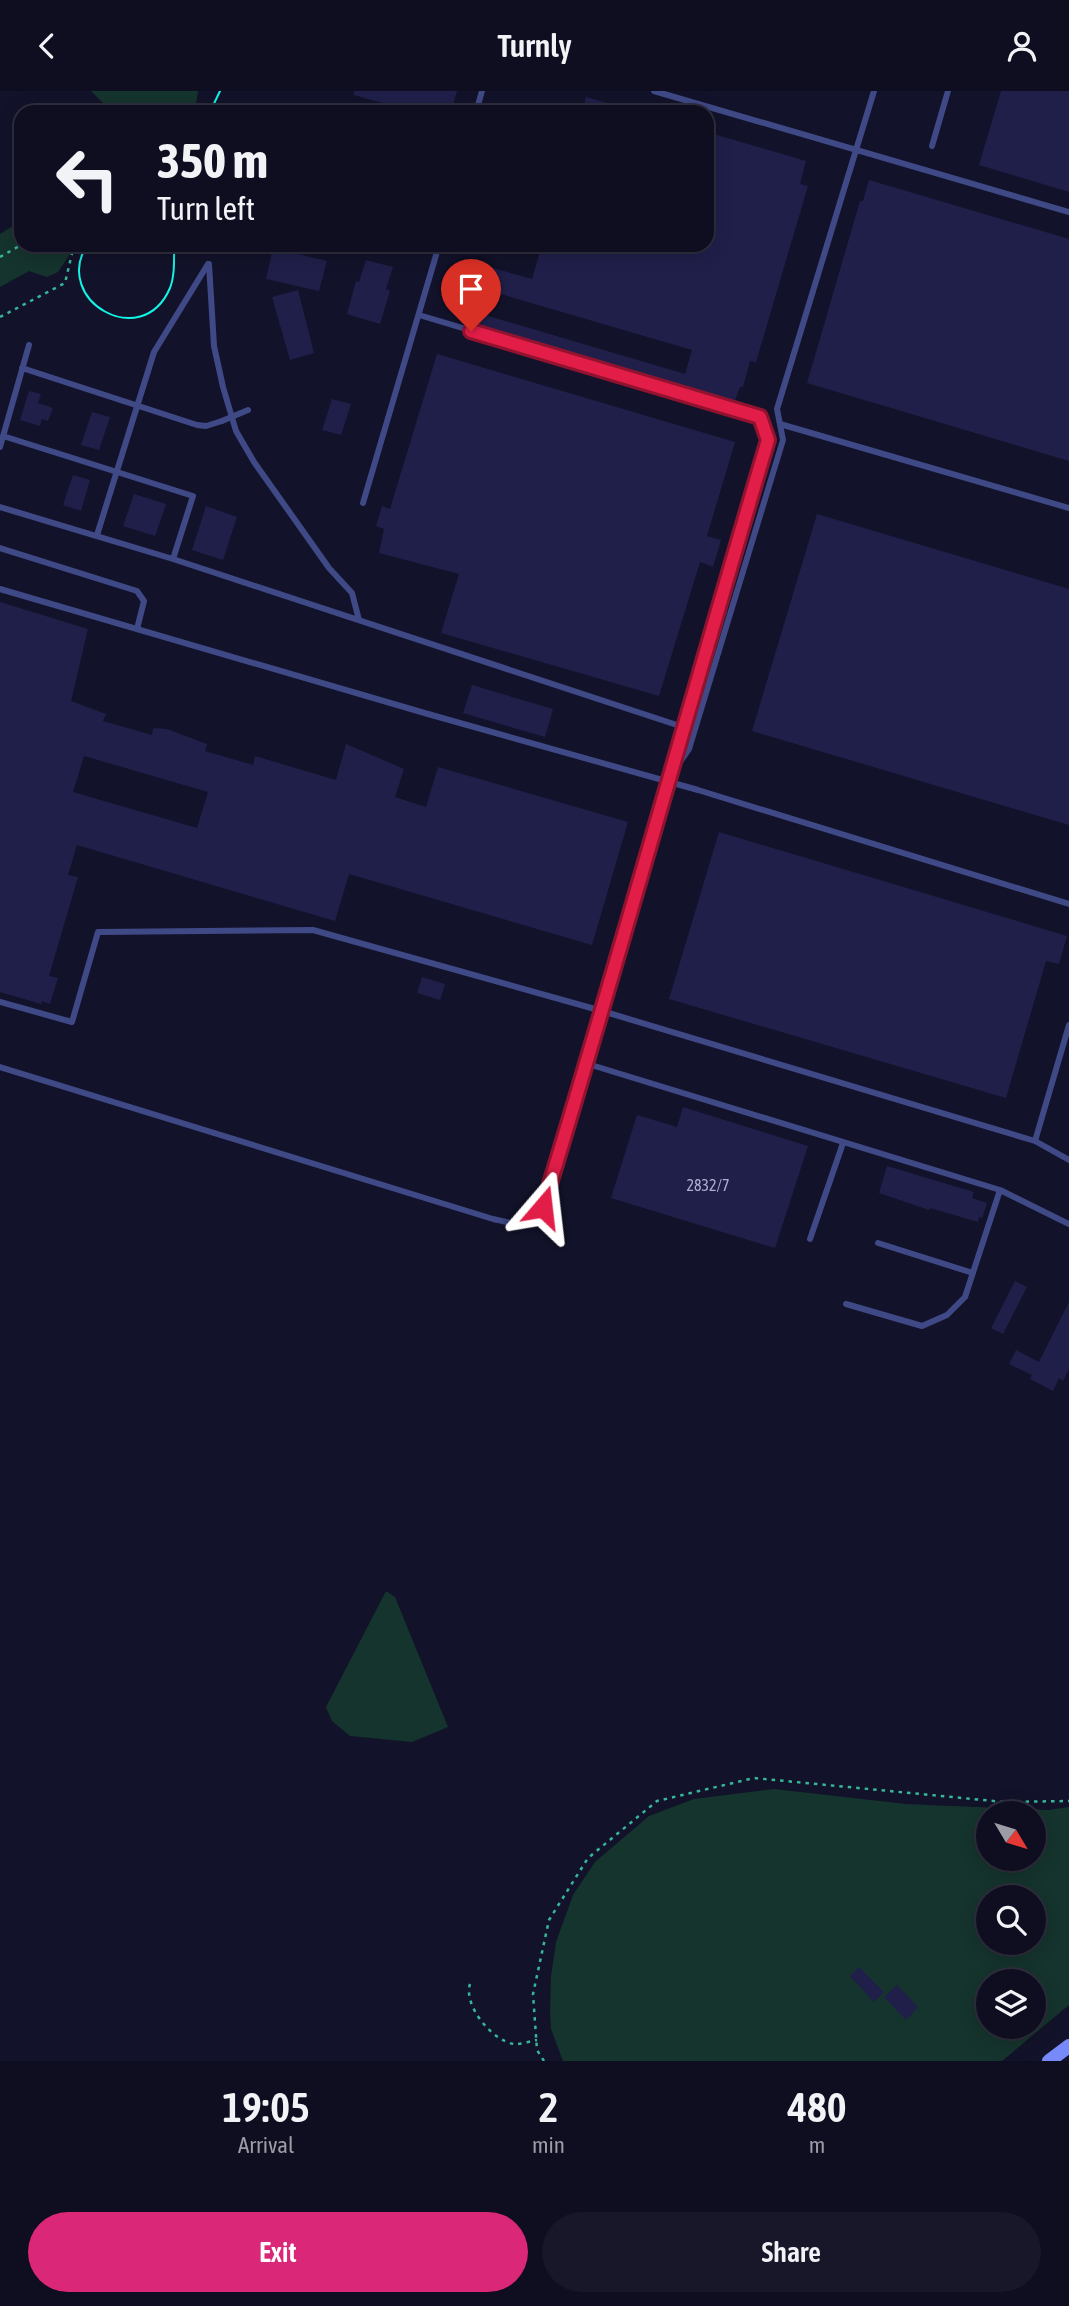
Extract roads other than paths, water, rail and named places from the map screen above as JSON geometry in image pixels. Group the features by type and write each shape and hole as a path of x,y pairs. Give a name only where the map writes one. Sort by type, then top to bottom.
{"street":[{"path":"1049,2061 1069,2046"}],"lane":[{"path":"654,91 702,105"},
{"path":"666,782 689,749 783,440 777,409 874,91"},
{"path":"932,146 948,91"},
{"path":"714,108 1069,212"},
{"path":"363,503 437,252"},
{"path":"97,535 158,344 209,264 214,346 236,431 254,462 329,568 352,593 359,620"},
{"path":"0,1067 493,1219 524,1225 534,1220 543,1207 768,440 760,417 419,315"},
{"path":"0,447 29,345"},
{"path":"23,368 197,425 206,426 248,410"},
{"path":"780,424 1069,508"},
{"path":"3,436 193,496 173,559"},
{"path":"0,507 173,559 683,727"},
{"path":"0,548 137,591 144,601 137,629"},
{"path":"0,589 666,782 1069,904"},
{"path":"0,1002 72,1022 98,932 313,930 602,1011 1035,1141 1069,1160"},
{"path":"1035,1141 1069,1025"},
{"path":"587,1063 1000,1190 1069,1224"},
{"path":"810,1239 843,1143"},
{"path":"846,1304 922,1326 947,1315 965,1297 1000,1190"},
{"path":"878,1243 973,1273"}],"tram line":[{"path":"213,105 220,91"},
{"path":"84,252 79,265 81,284 90,300 105,311 122,317 140,316 157,307 172,283 174,252"}]}
